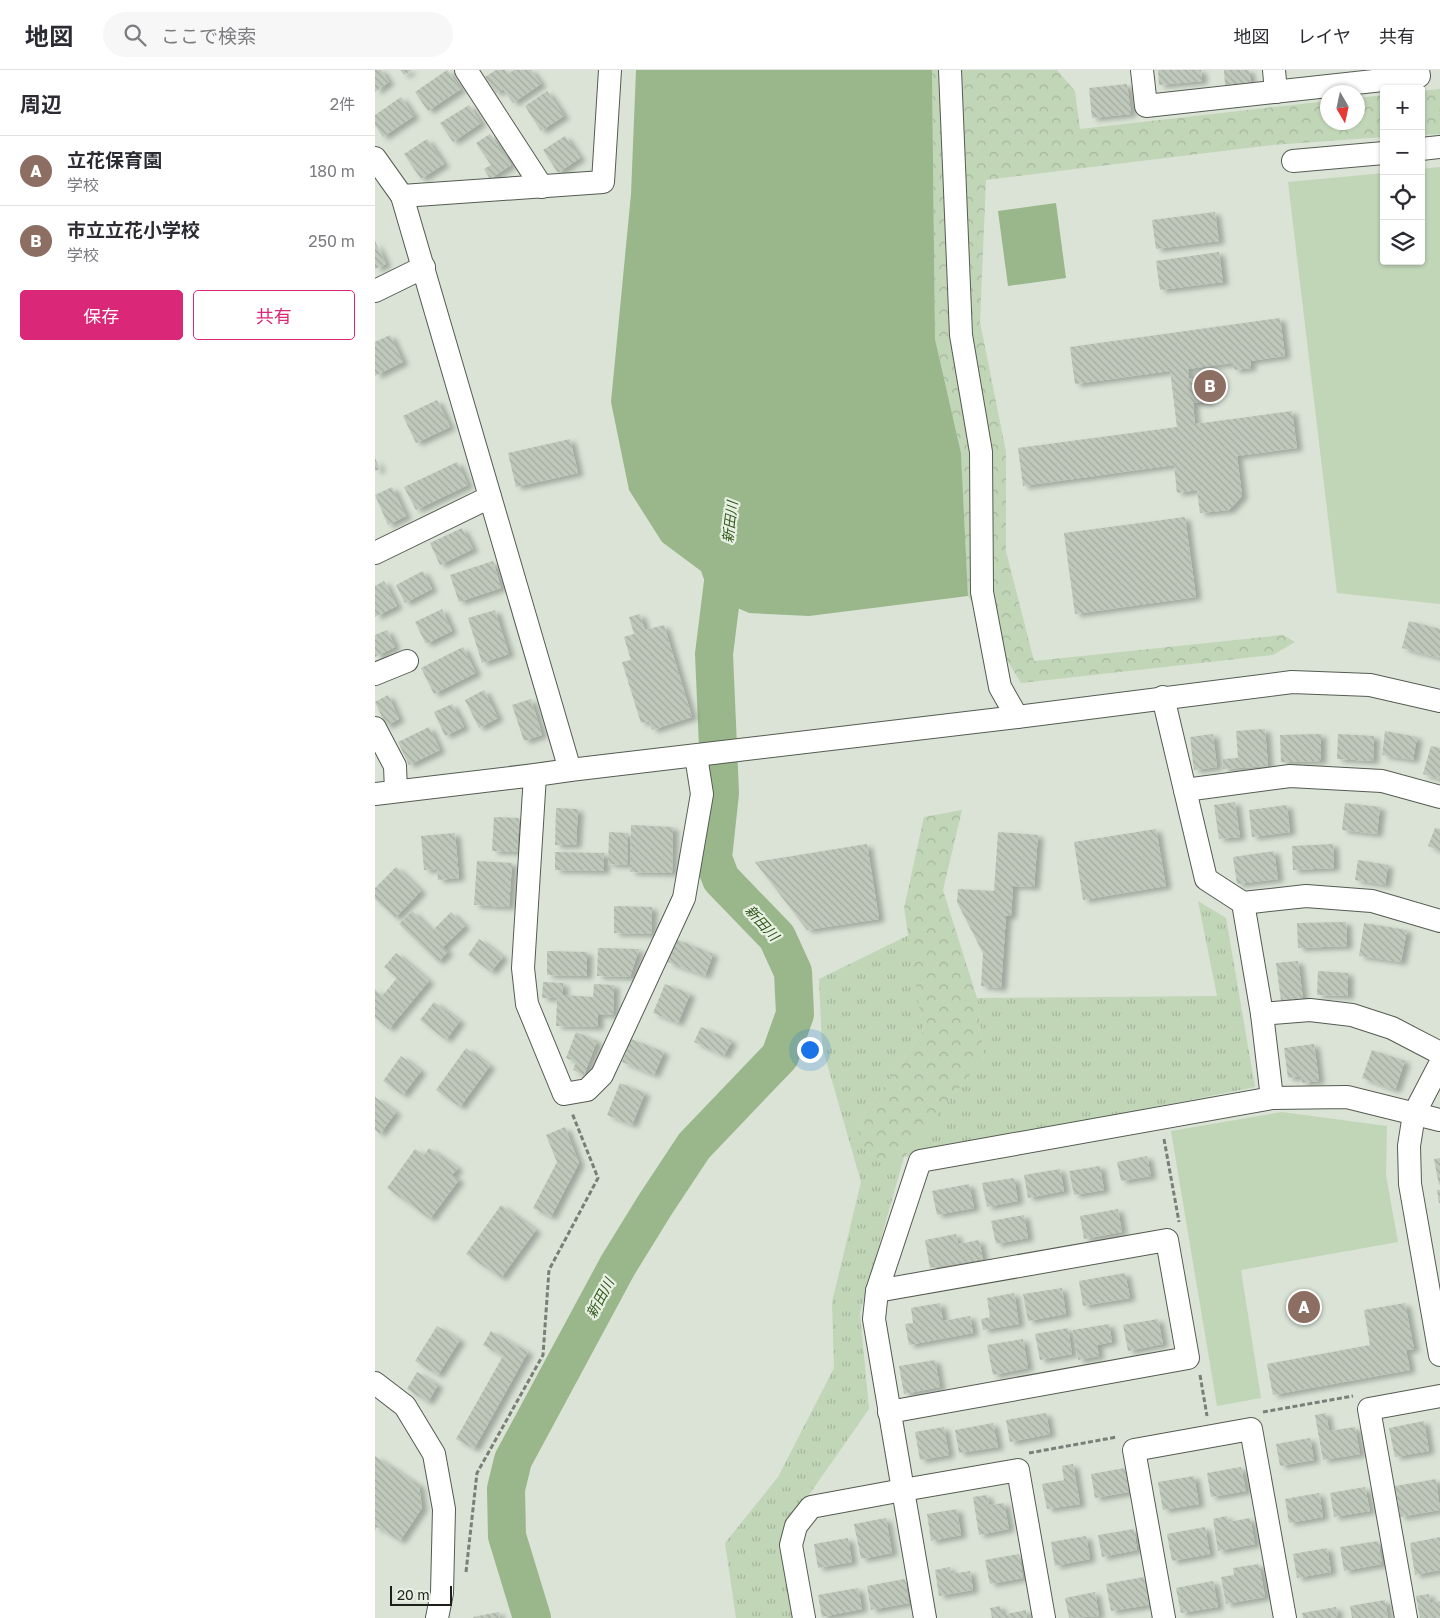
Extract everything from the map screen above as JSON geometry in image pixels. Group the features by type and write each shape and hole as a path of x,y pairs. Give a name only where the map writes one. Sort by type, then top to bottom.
{"street":[{"path":"466,70 542,187"},
{"path":"402,196 603,182 610,70"},
{"path":"950,70 961,334 981,452 982,592 1000,687 1017,717"},
{"path":"1142,70 1146,106 1275,81 1419,76 1418,70"},
{"path":"1425,149 1440,147"},
{"path":"1293,161 1380,153"},
{"path":"375,158 402,196 570,770"},
{"path":"375,291 424,267"},
{"path":"375,553 490,497"},
{"path":"375,674 407,661"},
{"path":"375,728 395,766 385,793 734,752 1292,682 1371,685 1440,701"},
{"path":"1163,697 1206,879 1243,903 1306,896 1363,901 1440,921"},
{"path":"535,775 523,968 527,1004 564,1094 587,1090 602,1075 684,898 703,794 696,756"},
{"path":"1185,790 1290,776 1382,781 1440,797"},
{"path":"1243,903 1262,1014 1272,1098"},
{"path":"1262,1014 1310,1010 1352,1015 1391,1028 1440,1053"},
{"path":"1440,1064 1414,1114 1409,1146 1410,1184 1440,1355"},
{"path":"925,1618 874,1318 877,1291 920,1161 1272,1098 1347,1097 1440,1120"},
{"path":"877,1291 1167,1240 1188,1358 889,1412"},
{"path":"375,1383 405,1406 434,1454 444,1509 442,1593 437,1618"},
{"path":"1406,1618 1369,1409 1440,1396"},
{"path":"1164,1618 1134,1450 1251,1429 1285,1618"},
{"path":"804,1618 791,1545 796,1526 811,1507 1018,1470 1044,1618"}],"path":[{"path":"442,1593 466,1575 477,1473 543,1355 549,1270 598,1178 564,1094"}],"green space":[{"path":"932,70 1057,70 1075,91 1080,129 1320,102 1320,130 1365,130 1365,97 1380,95 1380,137 1272,145 986,180 980,322 1006,452 1006,551 1034,661 1283,635 1295,642 1273,655 1021,683 968,596 961,453 935,339"},
{"path":"1440,89 1440,134 1425,135 1425,91"},
{"path":"1440,167 1440,604 1337,593 1288,182 1380,173 1380,265 1425,265 1425,169"},
{"path":"962,810 943,890 977,998 984,1057 904,1157 869,1159 856,1126 923,1032 904,908 924,817"},
{"path":"1198,901 1226,918 1255,1087 904,1157 860,1313 869,1409 806,1499 795,1618 736,1618 725,1543 778,1477 834,1368 832,1302 861,1182 822,1046 819,979 909,935 923,1032 856,1126 984,1058 977,998 1217,996"},
{"path":"1282,1112 1387,1126 1386,1175 1398,1242 1241,1270 1261,1398 1217,1406 1171,1131"}],"water":[{"path":"636,70 932,70 935,339 961,453 968,596 809,616 749,613 710,596 701,571 662,542 629,490 611,402 631,194"},
{"path":"1056,203 1066,278 1008,286 998,211"}],"building":[{"path":"375,70 381,70 389,82 375,92"},
{"path":"400,70 412,70 404,75"},
{"path":"447,70 461,89 428,111 415,92"},
{"path":"496,70 505,70 508,74 514,70 531,70 541,84 513,103 503,89 496,93 485,77"},
{"path":"1158,70 1201,70 1202,81 1159,85"},
{"path":"1224,70 1249,70 1251,83 1225,85"},
{"path":"1127,84 1131,114 1092,118 1089,88"},
{"path":"547,91 564,116 541,131 525,106"},
{"path":"401,97 414,116 383,137 375,125 375,115"},
{"path":"469,105 481,123 453,142 440,123"},
{"path":"490,134 511,165 490,179 484,169 491,165 476,143"},
{"path":"565,136 580,158 558,173 543,150"},
{"path":"427,139 444,164 421,179 404,154"},
{"path":"1215,212 1219,241 1156,249 1152,220"},
{"path":"375,241 386,264 375,269"},
{"path":"1219,252 1223,282 1160,290 1156,261"},
{"path":"1280,318 1285,356 1250,361 1251,368 1234,370 1233,363 1188,369 1189,379 1206,377 1210,401 1193,403 1195,424 1292,411 1297,448 1237,456 1242,496 1229,510 1200,513 1197,490 1177,493 1174,465 1023,486 1018,448 1177,427 1170,371 1075,384 1070,347"},
{"path":"390,335 403,362 375,376 375,342"},
{"path":"437,400 450,427 416,443 403,416"},
{"path":"570,439 578,473 516,487 508,453"},
{"path":"375,458 380,469 375,471"},
{"path":"457,462 468,485 416,510 404,487"},
{"path":"392,487 406,516 388,525 375,495"},
{"path":"1185,517 1196,597 1075,614 1064,533"},
{"path":"462,528 473,549 440,565 430,543"},
{"path":"493,561 501,588 459,602 450,575"},
{"path":"423,571 432,589 405,603 396,585"},
{"path":"384,581 397,606 375,617 375,586"},
{"path":"442,609 452,631 426,644 415,622"},
{"path":"495,610 509,654 482,663 468,618"},
{"path":"640,614 645,630 664,625 692,717 652,730 649,721 641,723 622,662 631,660 624,637 634,634 629,617"},
{"path":"1409,621 1440,629 1440,658 1402,648"},
{"path":"387,630 395,647 375,657 375,635"},
{"path":"463,647 476,673 434,694 421,668"},
{"path":"484,690 498,718 479,728 465,700"},
{"path":"388,695 399,719 386,726 375,702"},
{"path":"531,699 542,735 524,741 512,705"},
{"path":"452,704 464,727 445,736 434,712"},
{"path":"429,727 440,750 409,765 398,742"},
{"path":"1265,729 1268,766 1223,769 1223,759 1238,758 1236,731"},
{"path":"1385,731 1417,737 1413,760 1382,755"},
{"path":"1213,734 1217,767 1194,770 1190,737"},
{"path":"1321,734 1321,761 1281,762 1280,735"},
{"path":"1338,734 1374,736 1373,761 1337,759"},
{"path":"1431,746 1440,748 1440,779 1423,774"},
{"path":"1235,802 1240,837 1219,839 1214,805"},
{"path":"1345,803 1380,807 1377,834 1342,830"},
{"path":"1287,805 1290,832 1252,837 1249,810"},
{"path":"556,808 578,809 576,845 555,845"},
{"path":"494,817 519,818 517,852 492,851"},
{"path":"631,825 673,827 672,873 630,872"},
{"path":"1435,828 1440,829 1440,851 1428,846"},
{"path":"1156,829 1166,886 1083,900 1074,842"},
{"path":"609,832 628,833 627,865 608,864"},
{"path":"998,832 1038,835 1034,887 1013,886 1011,916 1006,916 1001,988 981,986 983,953 957,902 958,889 994,891"},
{"path":"455,833 459,878 438,880 437,869 424,870 421,836"},
{"path":"867,844 879,919 807,930 755,862"},
{"path":"1333,844 1334,868 1293,870 1292,846"},
{"path":"1274,851 1278,879 1237,884 1233,857"},
{"path":"555,852 604,853 604,871 555,870"},
{"path":"1358,860 1388,865 1385,885 1355,880"},
{"path":"477,861 512,863 509,907 474,905"},
{"path":"396,867 421,891 395,918 375,899 375,888"},
{"path":"614,906 652,907 651,934 614,933"},
{"path":"412,911 432,931 451,912 465,926 443,947 448,952 438,962 399,924"},
{"path":"1346,922 1347,946 1298,948 1297,923"},
{"path":"1364,923 1407,930 1401,962 1359,956"},
{"path":"479,939 503,957 491,972 468,955"},
{"path":"676,939 713,954 705,976 667,962"},
{"path":"598,948 639,949 630,977 597,976"},
{"path":"547,951 587,952 587,976 547,975"},
{"path":"396,953 429,981 389,1029 375,1018 375,989 382,996 397,978 384,967"},
{"path":"1298,961 1303,999 1281,1001 1276,963"},
{"path":"1318,971 1348,973 1348,996 1317,995"},
{"path":"543,982 563,983 563,995 593,997 594,984 614,985 613,1015 598,1014 598,1027 556,1026 557,998 542,998"},
{"path":"665,984 690,994 678,1023 653,1013"},
{"path":"434,1002 460,1021 446,1040 420,1020"},
{"path":"701,1027 732,1041 724,1056 694,1042"},
{"path":"576,1032 597,1041 584,1075 573,1070 576,1062 566,1058"},
{"path":"631,1039 664,1052 654,1075 622,1062"},
{"path":"1314,1044 1319,1081 1302,1083 1301,1076 1288,1078 1284,1048"},
{"path":"466,1048 490,1066 460,1107 436,1090"},
{"path":"1372,1050 1405,1061 1395,1090 1362,1078"},
{"path":"401,1056 421,1071 403,1095 383,1081"},
{"path":"620,1083 645,1093 632,1125 607,1115"},
{"path":"375,1097 396,1112 380,1134 375,1130"},
{"path":"565,1127 579,1163 551,1217 533,1208 557,1162 546,1135"},
{"path":"429,1148 458,1168 452,1175 459,1180 430,1219 387,1188 415,1149 424,1155"},
{"path":"1147,1156 1151,1176 1121,1181 1117,1162"},
{"path":"1440,1158 1440,1184 1439,1185 1434,1159"},
{"path":"1100,1166 1104,1190 1074,1195 1069,1171"},
{"path":"1060,1169 1064,1191 1028,1198 1024,1175"},
{"path":"1014,1178 1018,1201 987,1207 982,1183"},
{"path":"969,1184 974,1208 937,1215 932,1191"},
{"path":"1437,1190 1440,1190 1440,1203 1439,1203"},
{"path":"501,1205 536,1230 501,1278 466,1254"},
{"path":"1118,1209 1122,1232 1084,1239 1080,1216"},
{"path":"1024,1215 1028,1238 996,1244 991,1221"},
{"path":"956,1234 958,1244 979,1240 983,1259 930,1268 925,1240"},
{"path":"1125,1273 1130,1298 1083,1306 1079,1281"},
{"path":"1062,1288 1066,1314 1028,1321 1023,1294"},
{"path":"1014,1293 1019,1324 983,1330 981,1319 990,1317 987,1298"},
{"path":"940,1303 943,1321 970,1316 973,1333 909,1345 905,1324 913,1323 911,1308"},
{"path":"1405,1303 1414,1349 1406,1350 1410,1370 1273,1395 1267,1364 1370,1345 1364,1310"},
{"path":"1158,1319 1163,1344 1128,1351 1123,1325"},
{"path":"1109,1324 1112,1342 1097,1345 1099,1356 1078,1360 1073,1330"},
{"path":"437,1326 460,1340 438,1375 415,1361"},
{"path":"1068,1328 1072,1354 1040,1360 1035,1334"},
{"path":"491,1331 528,1352 474,1449 456,1439 503,1356 483,1345"},
{"path":"1023,1339 1028,1368 993,1375 987,1345"},
{"path":"935,1360 940,1387 904,1394 899,1366"},
{"path":"417,1372 438,1385 428,1402 407,1389"},
{"path":"1046,1413 1050,1434 1010,1442 1006,1420"},
{"path":"1326,1413 1329,1431 1355,1427 1360,1454 1323,1460 1315,1415"},
{"path":"1424,1421 1429,1451 1395,1457 1389,1428"},
{"path":"993,1423 998,1447 959,1453 955,1430"},
{"path":"944,1427 949,1455 920,1460 915,1432"},
{"path":"1310,1438 1314,1460 1280,1466 1276,1444"},
{"path":"375,1456 419,1485 422,1508 400,1541 377,1527 375,1531"},
{"path":"1073,1464 1080,1504 1047,1509 1042,1484 1064,1480 1062,1466"},
{"path":"1241,1467 1246,1491 1211,1497 1207,1473"},
{"path":"1125,1468 1129,1492 1095,1498 1091,1474"},
{"path":"1194,1476 1199,1504 1163,1510 1158,1482"},
{"path":"1436,1479 1440,1510 1400,1517 1395,1486"},
{"path":"1365,1487 1370,1511 1334,1517 1330,1493"},
{"path":"1319,1493 1323,1517 1289,1523 1285,1499"},
{"path":"987,1495 989,1505 1004,1503 1009,1529 979,1535 973,1497"},
{"path":"957,1509 961,1535 931,1541 927,1514"},
{"path":"1227,1516 1228,1522 1250,1518 1255,1544 1218,1551 1213,1519"},
{"path":"886,1518 892,1553 861,1559 854,1524"},
{"path":"1205,1527 1210,1554 1172,1561 1167,1534"},
{"path":"1134,1529 1137,1550 1102,1557 1098,1535"},
{"path":"1086,1536 1090,1559 1055,1566 1051,1542"},
{"path":"1440,1537 1440,1570 1415,1575 1410,1543"},
{"path":"848,1538 852,1562 818,1568 814,1544"},
{"path":"1378,1541 1382,1564 1344,1571 1340,1547"},
{"path":"1327,1548 1331,1572 1297,1578 1293,1554"},
{"path":"1019,1554 1023,1578 990,1584 985,1560"},
{"path":"1259,1564 1265,1597 1226,1604 1221,1577 1234,1575 1233,1568"},
{"path":"950,1567 951,1574 970,1571 973,1590 939,1596 935,1570"},
{"path":"1144,1577 1149,1605 1111,1611 1106,1584"},
{"path":"905,1579 909,1603 871,1610 867,1586"},
{"path":"1213,1581 1218,1607 1181,1613 1176,1588"},
{"path":"858,1588 862,1609 822,1617 818,1595"},
{"path":"1095,1592 1099,1616 1069,1618 1065,1598"},
{"path":"1429,1594 1430,1603 1440,1601 1440,1618 1420,1618 1416,1596"},
{"path":"1385,1600 1388,1618 1352,1618 1350,1606"},
{"path":"1000,1606 1002,1615 1026,1610 1027,1618 992,1618 990,1608"},
{"path":"1336,1607 1338,1618 1303,1618 1302,1613"},
{"path":"499,1612 500,1618 473,1618 473,1617"}],"waterway":[{"name":"新田川","path":"532,1618 507,1536 506,1489 513,1460 618,1265 655,1205 694,1146 780,1056 795,1014 793,972 777,937 721,879 713,858 720,793 714,654 727,550"}],"place":[{"name":"市立立花小学校","path":"1210,386"},
{"name":"立花保育園","path":"1304,1307"}]}
